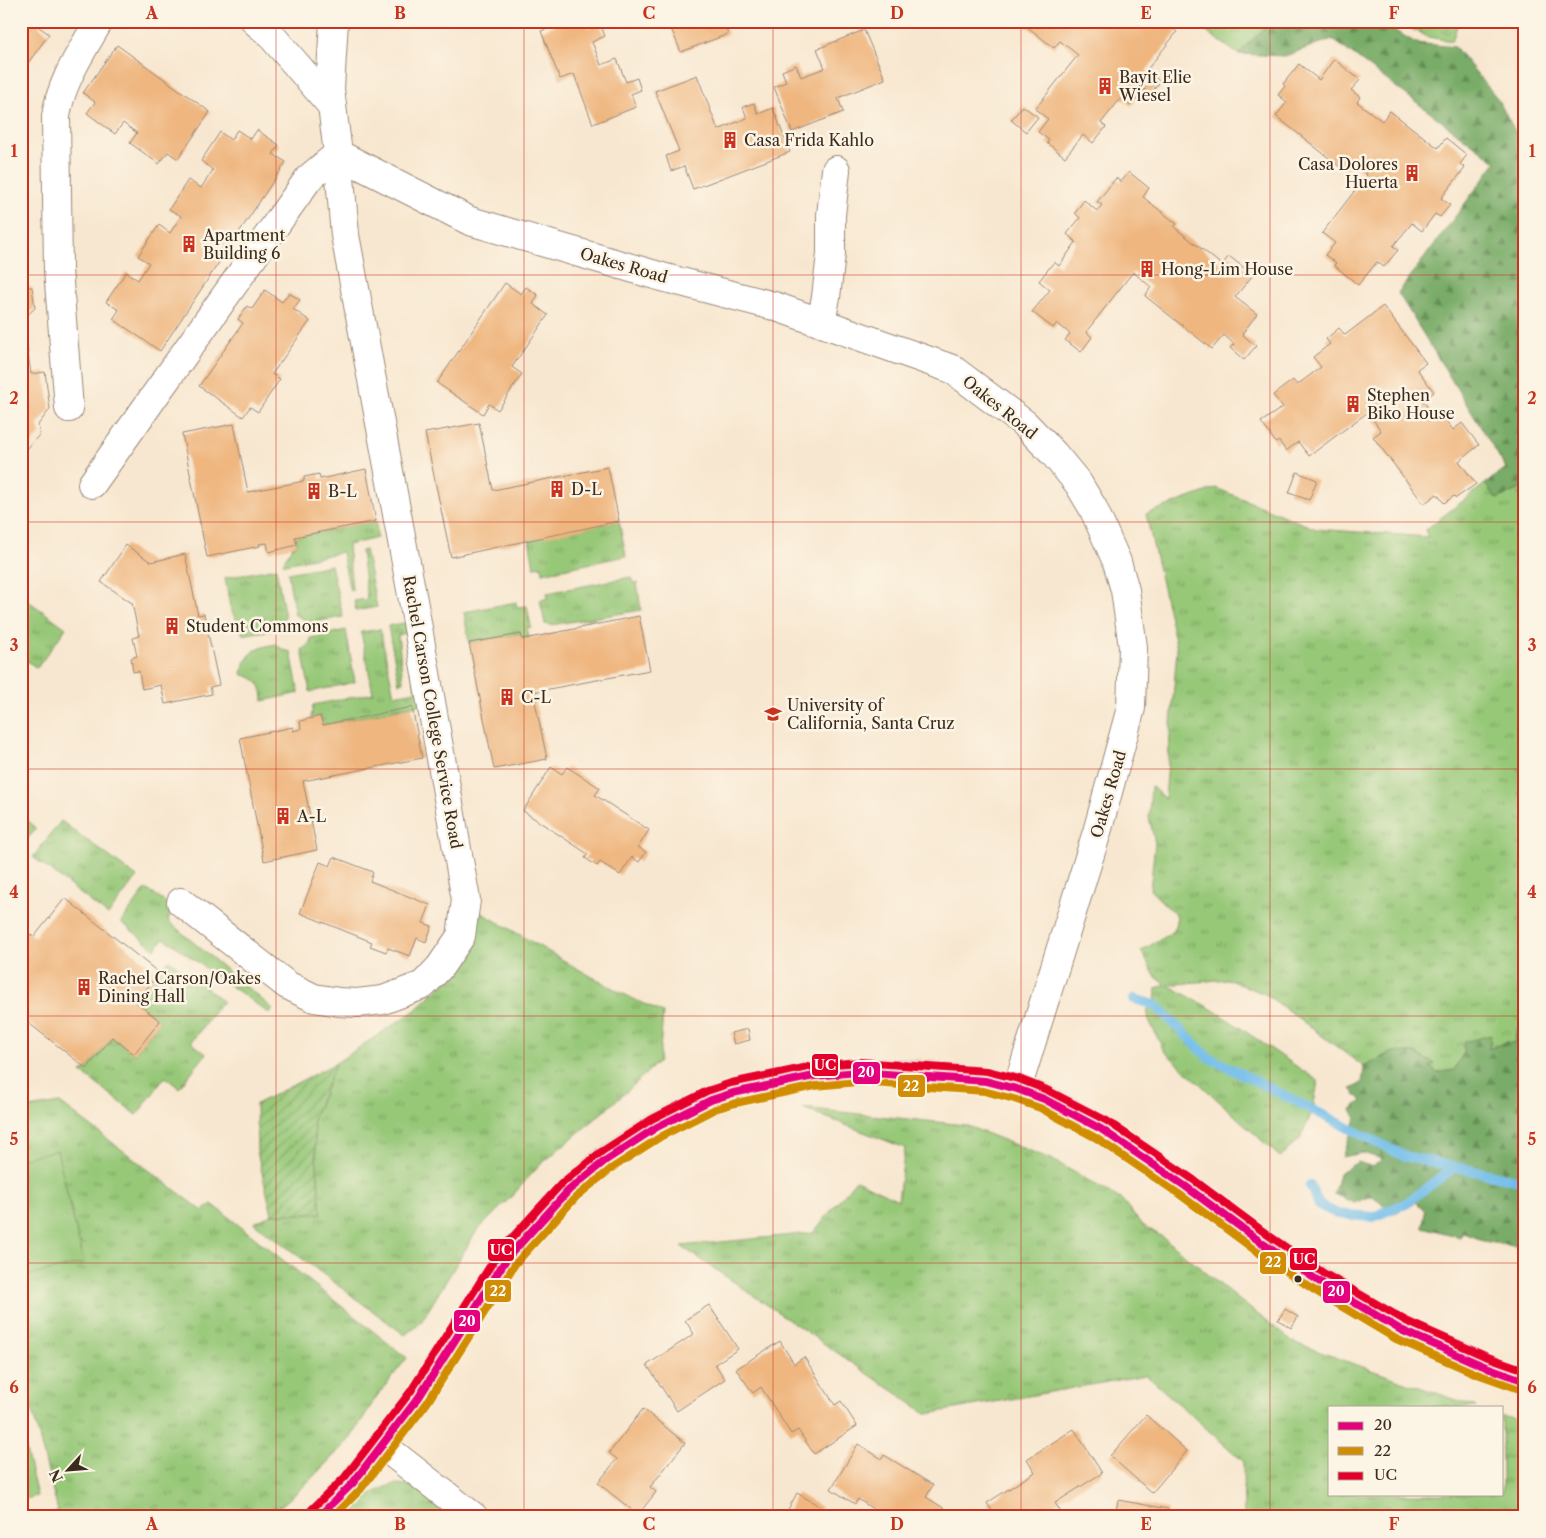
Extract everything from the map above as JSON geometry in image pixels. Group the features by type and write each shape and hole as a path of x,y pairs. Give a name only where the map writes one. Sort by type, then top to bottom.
{"street":[{"path":"69,408 58,270 56,117 58,101 99,21"},
{"path":"254,21 268,33 332,106"},
{"name":"Rachel Carson College Service Road","path":"181,902 286,985 314,998 339,1002 357,1003 383,1000 423,985 440,967 461,936 466,900 415,611 345,235 330,89 334,21"},
{"path":"92,484 309,178 338,154"},
{"name":"Oakes Road","path":"338,154 470,220 662,277 774,306 952,369 1025,424 1054,454 1078,483 1093,508 1117,562 1125,590 1133,647 1131,708 1097,832 1018,1089"},
{"path":"820,322 826,297 832,254 831,215 836,170"},
{"path":"318,1517 352,1484 419,1397 506,1258 569,1190 606,1160 657,1127 718,1098 733,1093 814,1076 858,1072 986,1081 1018,1089 1044,1099 1101,1129 1186,1186 1262,1243 1320,1282 1392,1325 1481,1365 1525,1381"},
{"path":"382,1445 474,1517"}],"green space":[{"path":"1191,21 1268,21 1268,25 1238,54"},
{"path":"1268,21 1374,21 1416,43 1455,47 1497,98 1525,149 1525,487 1497,499 1485,484 1506,468 1398,293 1496,162 1332,39 1285,56 1238,54 1268,25"},
{"path":"1396,21 1446,21 1457,26 1452,41 1428,37"},
{"path":"1485,484 1497,499 1525,487 1525,1032 1518,1029 1514,1044 1506,1042 1489,1049 1464,1052 1455,1070 1437,1073 1430,1067 1435,1064 1392,1052 1364,1067 1267,995 1227,979 1168,985 1217,1012 1318,1081 1313,1110 1300,1139 1280,1157 1164,1051 1149,1020 1147,1010 1155,1005 1156,988 1166,985 1155,976 1141,951 1174,931 1177,916 1150,890 1155,843 1149,817 1151,786 1165,799 1177,649 1146,514 1216,488 1316,529 1428,537 1425,530"},
{"path":"376,521 377,538 348,545 352,590 350,591 342,552 283,563 292,547 297,545 295,537"},
{"path":"619,521 626,556 543,573 542,566 534,567 529,539"},
{"path":"365,550 377,607 356,611 354,601 367,599 361,551"},
{"path":"331,565 343,617 307,623 304,619 295,615 288,573"},
{"path":"276,568 285,617 278,622 277,629 243,635 230,607 225,578"},
{"path":"631,577 633,583 637,583 641,610 551,625 545,624 540,600 548,598 547,593"},
{"path":"27,600 66,628 37,668 21,657 21,640 23,638 21,637 21,609"},
{"path":"516,602 517,607 527,606 531,627 527,628 529,638 522,639 521,634 469,643 464,612"},
{"path":"409,622 411,632 398,635 403,682 399,683 388,626"},
{"path":"380,629 394,695 415,691 411,646 426,703 323,725 320,716 311,719 313,705 373,693 361,632"},
{"path":"346,630 355,682 310,692 302,650 310,643 311,638"},
{"path":"276,644 283,650 291,652 299,693 263,701 259,684 242,673 247,659 254,651"},
{"path":"21,813 36,829 21,846"},
{"path":"61,821 137,877 108,915 33,857"},
{"path":"146,889 172,907 168,921 273,1009 270,1014 164,938 155,949 121,922"},
{"path":"478,911 592,977 663,1013 659,1061 624,1094 539,1166 476,1232 421,1322 405,1335 254,1223 272,1214 321,1214 313,1119 336,1063 414,1011 454,974 471,952"},
{"path":"169,960 223,1001 191,1042 206,1054 179,1088 165,1077 137,1115 81,1072 87,1069 112,1037 134,1054 160,1021 136,1002"},
{"path":"1518,1029 1525,1032 1525,1248 1488,1242 1463,1233 1460,1237 1423,1227 1425,1211 1416,1202 1395,1213 1371,1196 1354,1203 1334,1194 1339,1173 1358,1162 1373,1167 1382,1159 1363,1153 1342,1157 1356,1119 1351,1109 1362,1101 1351,1089 1362,1083 1364,1067 1392,1052 1415,1053 1435,1064 1430,1067 1437,1073 1454,1070 1464,1052 1464,1042 1491,1035 1489,1049 1506,1042 1514,1043"},
{"path":"336,1063 313,1119 321,1214 272,1214 257,1152 256,1104"},
{"path":"60,1103 203,1211 212,1204 407,1358 377,1396 350,1439 303,1487 268,1517 35,1517 58,1511 21,1367 21,1109"},
{"path":"802,1108 965,1125 1053,1160 1122,1200 1141,1224 1164,1238 1295,1343 1473,1406 1328,1406 1328,1496 1504,1496 1504,1417 1525,1422 1525,1517 1244,1517 1243,1461 1146,1375 927,1414 681,1246 813,1233 856,1180 898,1200 905,1148"},
{"path":"57,1150 84,1263 21,1277 21,1159"},
{"path":"21,1430 37,1496 21,1500"},
{"path":"396,1484 412,1486 455,1517 349,1517 374,1493"}],"building":[{"path":"21,21 43,21 39,27 49,34 28,63 21,58"},
{"path":"565,21 586,21 588,28 600,24 605,36 592,42 601,65 617,59 626,82 637,78 641,90 631,94 636,107 593,124 574,74 560,79 541,31"},
{"path":"668,21 722,21 728,34 681,52"},
{"name":"Bayit Elie Wiesel","path":"1020,21 1141,21 1147,26 1151,21 1163,21 1177,32 1146,71 1160,82 1150,94 1145,89 1131,106 1121,98 1101,123 1106,127 1093,143 1083,135 1065,157 1047,143 1049,140 1038,132 1048,119 1035,109 1078,55 1060,41 1054,48"},
{"name":"Casa Frida Kahlo","path":"864,30 885,79 838,98 843,112 792,132 774,87 786,82 782,71 796,65 801,77 825,68 817,49"},
{"path":"117,45 210,112 178,159 168,152 159,164 130,143 137,133 123,123 115,134 87,113 95,102 83,93"},
{"name":"Casa Dolores Huerta","path":"1334,59 1360,80 1351,90 1360,97 1357,102 1382,121 1390,111 1438,148 1446,138 1467,155 1460,164 1465,168 1441,198 1450,205 1440,217 1435,214 1422,231 1412,223 1393,246 1398,250 1384,267 1377,262 1358,285 1325,255 1335,243 1322,233 1367,175 1351,162 1344,170 1276,116 1287,102 1278,95 1285,86 1283,84 1299,64 1319,80"},
{"name":"Casa Frida Kahlo","path":"697,75 718,130 747,118 743,107 754,103 758,114 773,108 790,152 693,189 684,166 671,171 666,156 679,151 655,91"},
{"path":"1023,106 1038,117 1026,132 1011,120"},
{"name":"Apartment Building 6","path":"237,130 251,139 257,130 279,145 273,154 286,162 160,351 113,319 119,310 106,302 126,272 138,280 149,263 138,256 159,225 170,233 181,216 169,209 188,180 201,188 213,170 201,161 220,132 231,140"},
{"name":"Hong-Lim House","path":"1129,172 1149,188 1143,197 1177,224 1174,227 1222,265 1229,256 1253,275 1235,297 1257,314 1242,334 1256,346 1244,360 1230,348 1234,344 1224,335 1212,349 1145,296 1151,287 1133,272 1086,332 1092,337 1081,352 1065,340 1070,334 1057,323 1053,328 1032,312 1050,290 1039,281 1054,262 1059,266 1076,242 1067,234 1080,218 1075,213 1084,200 1097,211 1102,205 1097,202 1116,178 1121,182"},
{"path":"21,194 29,199 21,210"},
{"path":"505,283 521,294 526,287 538,295 533,304 548,315 512,367 522,374 498,410 489,404 483,414 437,383"},
{"path":"21,287 32,287 35,308 23,319 31,374 45,372 50,409 38,425 40,434 21,456"},
{"path":"265,290 282,302 289,293 300,300 293,309 310,321 272,374 280,379 258,412 250,407 243,417 199,386 243,323 238,319 247,306 252,309"},
{"name":"Stephen Biko House","path":"1383,306 1426,363 1417,369 1434,392 1423,401 1440,423 1445,419 1453,430 1462,423 1479,445 1459,461 1476,484 1456,498 1454,496 1444,503 1437,494 1424,504 1373,437 1381,431 1368,412 1309,456 1298,442 1286,451 1279,441 1276,443 1261,422 1283,407 1273,395 1293,380 1297,385 1321,367 1313,357 1330,344 1326,339 1339,328 1345,335"},
{"name":"D-L","path":"479,423 493,490 608,467 619,521 451,557 425,433"},
{"name":"B-L","path":"234,424 248,492 304,481 304,477 319,474 320,479 366,469 376,521 295,537 297,545 269,552 267,543 207,557 182,434"},
{"path":"1297,472 1317,480 1309,500 1289,493"},
{"name":"Student Commons","path":"126,545 151,562 185,554 198,615 204,614 219,685 210,687 212,694 165,704 161,685 142,689 139,671 133,672 131,658 137,656 133,638 139,636 132,603 101,582"},
{"name":"C-L","path":"639,616 650,670 533,692 547,759 494,769 469,643 521,634 522,639 529,638"},
{"name":"A-L","path":"412,707 422,758 303,781 317,850 264,861 240,738 293,727 293,731 301,729 300,721 320,716 323,725"},
{"path":"551,767 562,774 567,767 600,788 595,795 649,830 638,847 646,852 639,862 632,857 620,875 600,862 597,866 585,858 588,854 523,811"},
{"path":"334,857 373,872 370,881 430,905 423,923 432,926 426,942 417,938 410,956 388,948 386,952 370,946 372,942 300,913 320,862 330,866"},
{"name":"Rachel Carson/Oakes Dining Hall","path":"65,898 159,973 136,1002 160,1021 134,1054 112,1037 87,1069 21,1017 21,928 34,937"},
{"path":"748,1029 750,1040 734,1044 731,1033"},
{"path":"709,1305 738,1349 715,1364 725,1379 677,1411 647,1365 694,1334 685,1320"},
{"path":"1285,1309 1298,1317 1291,1328 1278,1320"},
{"path":"780,1341 794,1364 804,1357 835,1405 841,1401 857,1426 814,1454 798,1430 791,1434 761,1387 753,1393 736,1369"},
{"path":"643,1409 685,1443 650,1487 656,1492 638,1515 598,1483 617,1459 609,1453"},
{"path":"1146,1415 1187,1451 1152,1493 1110,1456"},
{"path":"1074,1429 1102,1473 1055,1503 1062,1514 1058,1517 996,1517 987,1503 1035,1472 1027,1459"},
{"path":"858,1444 882,1459 884,1455 933,1485 926,1497 958,1517 885,1517 858,1499 855,1504 831,1489"},
{"path":"797,1493 821,1507 818,1515 821,1517 784,1517"},
{"path":"1118,1500 1168,1509 1167,1517 1115,1517"}],"waterway":[{"path":"1134,999 1155,1005 1208,1057 1404,1156 1525,1182"},
{"path":"1310,1185 1319,1205 1338,1214 1373,1217 1406,1203 1455,1167"}],"transit line":[{"name":"UC","path":"311,1510 345,1477 411,1391 499,1252 562,1183 601,1152 652,1119 707,1091 731,1083 813,1066 859,1062 987,1071 1019,1079 1047,1090 1107,1121 1191,1178 1325,1274 1406,1321 1485,1356 1525,1370"},
{"name":"20","path":"318,1517 352,1484 419,1397 507,1258 569,1190 606,1160 657,1127 711,1100 733,1093 814,1076 858,1072 986,1081 1017,1089 1044,1099 1101,1129 1320,1282 1401,1330 1481,1365 1525,1381"},
{"name":"22","path":"333,1517 360,1490 427,1403 515,1264 576,1197 612,1168 662,1136 715,1109 815,1086 858,1082 984,1091 1040,1108 1096,1138 1179,1194 1256,1251 1314,1290 1396,1339 1477,1374 1522,1390"}],"place":[{"name":"Bayit Elie Wiesel","path":"1105,86"},
{"name":"Casa Frida Kahlo","path":"730,140"},
{"name":"Casa Dolores Huerta","path":"1412,173"},
{"name":"Apartment Building 6","path":"189,244"},
{"name":"Hong-Lim House","path":"1147,269"},
{"name":"Stephen Biko House","path":"1353,404"},
{"name":"D-L","path":"557,489"},
{"name":"B-L","path":"314,491"},
{"name":"Student Commons","path":"172,626"},
{"name":"C-L","path":"507,697"},
{"name":"University of California, Santa Cruz","path":"773,714"},
{"name":"A-L","path":"283,816"},
{"name":"Rachel Carson/Oakes Dining Hall","path":"84,987"}]}
